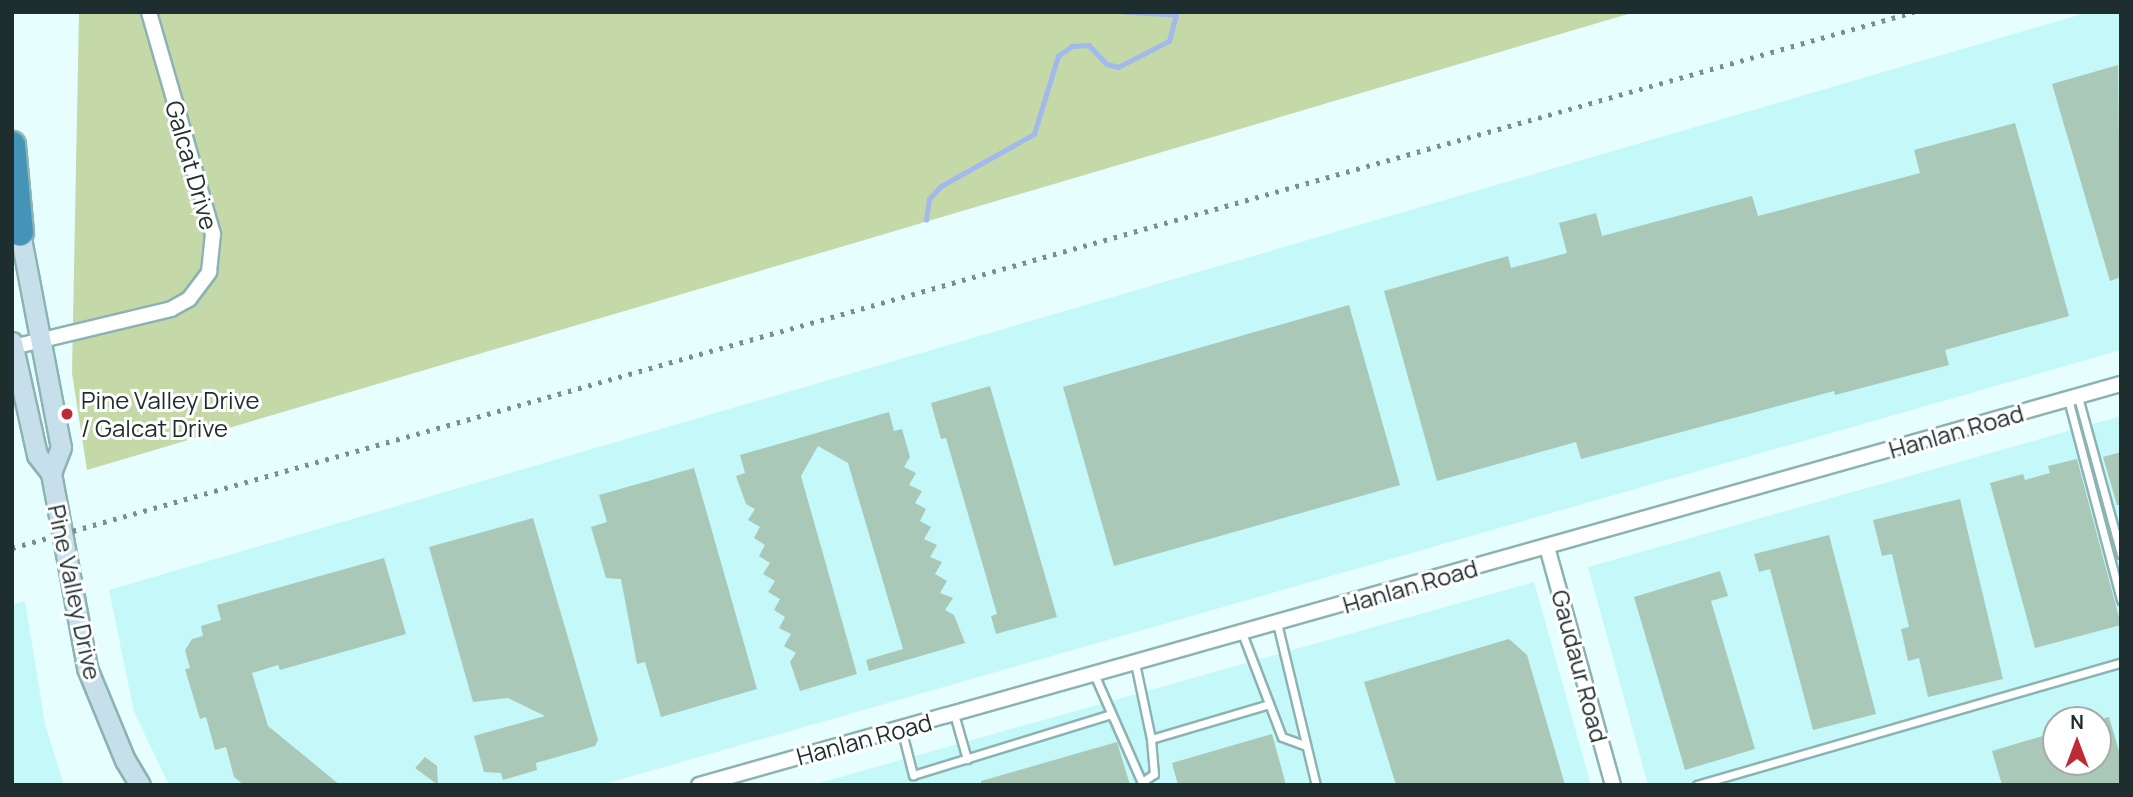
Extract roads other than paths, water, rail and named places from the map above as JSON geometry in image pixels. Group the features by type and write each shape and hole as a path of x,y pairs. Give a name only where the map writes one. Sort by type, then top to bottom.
{"highway":[{"path":"12,145 16,229"}],"main road":[{"name":"Pine Valley Drive","path":"16,229 61,447 51,473"},
{"name":"Pine Valley Drive","path":"13,344 37,455 51,473 87,668 125,760 140,785"}],"street":[{"name":"Galcat Drive","path":"13,344 40,342 171,309 189,299 209,272 213,234 149,12"},
{"name":"Hanlan Road","path":"699,785 2121,384"},
{"name":"Gaudaur Road","path":"1547,547 1613,785"}],"lane":[{"path":"2073,397 2121,554"},
{"path":"2073,397 2121,600"},
{"path":"1277,623 1304,745 1316,785"},
{"path":"1242,633 1282,737 1304,745"},
{"path":"1094,674 1143,783 1154,774 1151,739 1135,663"},
{"path":"1697,785 2121,663"},
{"path":"1151,739 1269,704"},
{"path":"954,714 967,759"},
{"path":"913,775 1111,714"},
{"path":"901,728 915,785"}],"waterway":[{"path":"926,220 929,199 941,186 1034,134 1058,56 1072,46 1089,45 1107,64 1118,67 1169,41 1176,15 1124,12"}],"railway":[{"path":"12,548 1914,12"}],"place":[{"name":"Pine Valley Drive / Galcat Drive","path":"67,414"}]}
